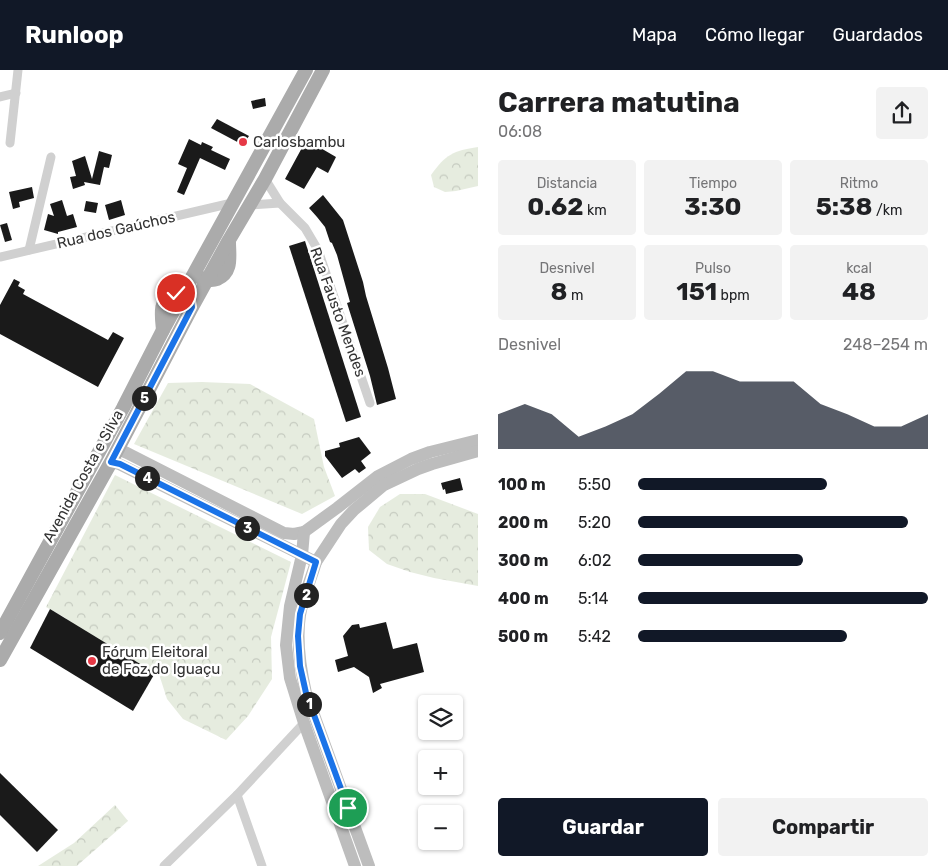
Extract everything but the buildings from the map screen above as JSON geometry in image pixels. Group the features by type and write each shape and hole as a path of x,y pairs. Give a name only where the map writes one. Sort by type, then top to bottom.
{"main road":[{"path":"192,307 190,296 184,293 306,70"},
{"path":"197,269 200,277 207,280 218,278 227,271 229,240 265,179 324,70"},
{"name":"Avenida Costa e Silva","path":"0,660 111,462 207,280"},
{"name":"Avenida Costa e Silva","path":"0,633 123,408 163,330 162,312 165,300 169,295 184,293"},
{"path":"118,449 284,533 294,534 304,532 381,480 469,449 478,440"},
{"path":"111,462 120,464 316,562"},
{"path":"368,866 306,693 300,666 298,636 300,614 316,562 340,524 381,480"},
{"path":"304,532 302,555 290,606 286,645 290,678 355,866"}],"street":[{"path":"10,143 18,70"},
{"path":"0,97 16,93"},
{"path":"29,250 51,157"},
{"name":"Rua Fausto Mendes","path":"265,179 280,203 305,228 318,250 370,403"},
{"name":"Rua dos Gaúchos","path":"0,257 232,203"},
{"path":"250,205 280,203"},
{"path":"164,866 237,795 304,723"},
{"path":"237,795 262,866"}],"green space":[{"path":"478,147 478,186 445,192 434,187 431,175 441,162 456,152"},
{"path":"168,383 250,384 314,419 324,467 335,496 302,514 134,444"},
{"path":"115,475 291,562 271,637 272,679 248,716 226,740 183,719 167,699 158,671 129,665 64,617 46,607"},
{"path":"400,494 425,494 478,514 478,586 410,572 387,564 369,550 368,527 380,507"},
{"path":"115,805 128,821 77,866 38,866 74,843"}],"place":[{"name":"Carlosbambu","path":"243,142"},
{"name":"Fórum Eleitoral de Foz do Iguaçu","path":"92,661"}],"route":[{"path":"176,293 184,293 190,296 192,307 111,462 120,464 316,562 300,614 298,636 300,666 306,693 348,808"}]}
